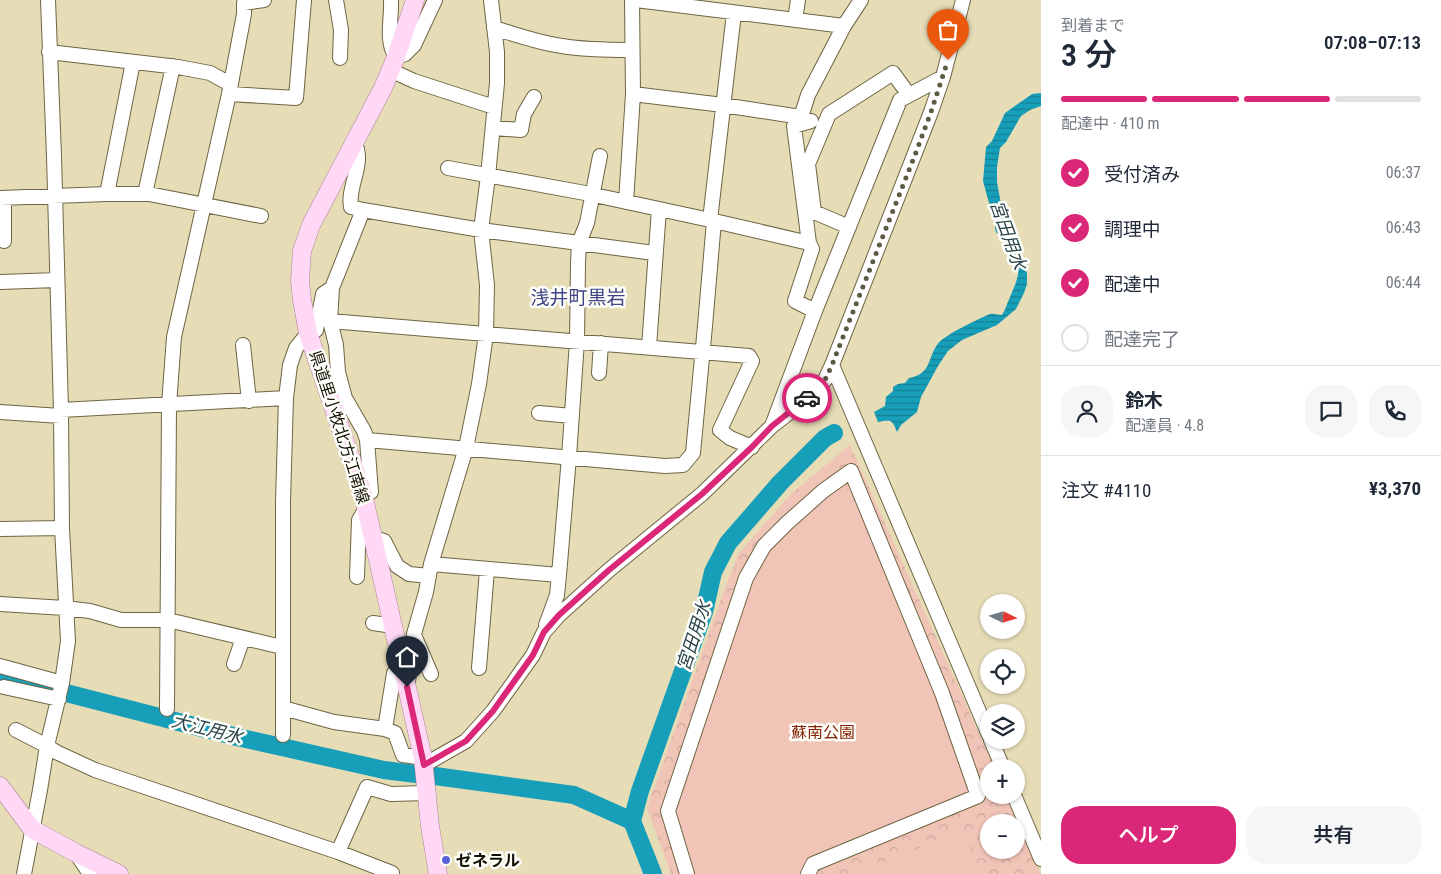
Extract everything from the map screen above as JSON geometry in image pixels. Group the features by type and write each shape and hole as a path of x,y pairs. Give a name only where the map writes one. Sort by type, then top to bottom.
{"main road":[{"name":"県道里小牧北方江南線","path":"415,0 383,88 311,225 302,251 300,281 308,333 365,501 423,761 430,826 438,874"},
{"path":"1,791 32,829 119,874"}],"street":[{"path":"24,874 47,746 62,684 68,641 62,528 61,413 48,0"},
{"path":"167,709 169,405 174,337 229,89 244,14 244,1 264,0"},
{"path":"49,52 173,66 210,73 229,89 296,98 304,0"},
{"path":"336,0 341,30 340,58"},
{"path":"391,0 390,44 393,64 414,81 494,107"},
{"path":"393,64 414,46 435,0"},
{"path":"407,687 414,634 430,570 466,448 486,334 488,285 481,230 497,84 497,52 491,0"},
{"path":"626,202 633,94 634,0 669,2 734,13 844,26"},
{"path":"795,20 798,0"},
{"path":"633,94 800,117 808,95 844,26 862,0"},
{"path":"544,632 559,615 609,570 702,494 772,426 811,396 825,380 910,169 943,77 963,0"},
{"path":"367,440 665,466 683,465 693,453 712,220 734,13"},
{"path":"494,28 562,46 595,50 632,50"},
{"path":"107,194 134,62"},
{"path":"145,194 173,66"},
{"path":"849,227 814,212 808,164 829,114 893,73 910,95"},
{"path":"772,426 815,311 900,100 943,77"},
{"path":"493,128 521,130 524,114 534,97"},
{"path":"810,120 794,126 809,243 812,249 794,301 815,311"},
{"path":"354,142 358,153 358,163 350,207 481,230 654,253"},
{"path":"283,708 334,722 395,733 404,755 423,761 466,741 488,717 533,655 544,632 557,595 577,341 579,243 587,222 600,156"},
{"path":"448,168 626,202 809,243"},
{"path":"4,241 2,198 145,194 261,216"},
{"path":"649,347 654,253 659,209"},
{"path":"357,577 359,520 365,501 371,492 367,440 364,431 345,398 338,372 336,345 330,322 332,288 363,210"},
{"path":"0,282 57,280"},
{"path":"283,735 283,483 286,398 290,365 296,348 308,333 316,330 323,294 332,288"},
{"path":"330,322 748,356 752,361 720,430 730,438 752,447"},
{"path":"599,374 601,343"},
{"path":"243,345 249,400"},
{"path":"832,365 980,714"},
{"path":"0,412 61,413 286,398"},
{"path":"539,413 572,416"},
{"path":"687,874 668,811 746,578 764,546 823,491 851,471 942,694 978,796 813,864 808,874"},
{"path":"0,529 62,528"},
{"path":"373,538 384,541 397,566 409,574 430,570 487,570 559,575"},
{"path":"479,668 487,570"},
{"path":"0,604 90,611 121,620 168,620 282,647"},
{"path":"373,623 393,626"},
{"path":"414,634 431,674"},
{"path":"234,664 243,638"},
{"path":"0,666 62,684"},
{"path":"385,730 384,693 394,673 402,667"},
{"path":"4,687 59,699"},
{"path":"16,730 56,752 95,770 338,852 392,873"},
{"path":"338,852 367,787 391,794 426,793"},
{"path":"1018,804 1041,859"},
{"path":"76,853 90,874"}],"green space":[{"name":"蘇南公園","path":"850,445 980,736 980,749 986,749 990,759 980,759 980,804 1010,804 1014,814 980,814 980,859 1025,859 1025,838 1041,874 671,874 647,808 739,553 791,494"},
{"name":"蘇南公園","path":"845,483 944,715 972,790 970,796 804,874 691,874 672,812 749,582 781,532 825,493"},
{"path":"962,830 981,874 857,874"}],"water":[{"path":"1041,93 1041,106 1021,116 1006,142 1000,148 997,167 997,182 1004,220 1020,251 1027,273 1027,284 1024,293 1016,309 997,325 962,340 948,351 921,397 917,412 901,425 897,432 890,421 878,422 874,412 885,406 886,397 893,391 893,387 905,383 909,378 925,370 937,345 946,337 990,314 1002,315 1005,308 1017,279 1019,267 1013,249 999,236 995,229 983,181 986,147 992,141 1005,113 1032,94"}],"waterway":[{"name":"宮田用水","path":"653,874 632,821 640,791 704,612 713,572 728,543 780,483 825,438 834,433"},
{"name":"大江用水","path":"0,676 237,737 384,770 416,774"},
{"name":"大江用水","path":"435,776 574,795 632,821"}],"way so far":[{"path":"807,398 825,380 832,365 915,155 948,60"}],"place":[{"name":"ゼネラル","path":"446,860"}],"district":[{"name":"浅井町黒岩","path":"578,297"}],"route":[{"path":"407,687 424,765 466,741 493,711 533,655 544,632 559,615 609,570 702,494 772,426 807,398"}]}
